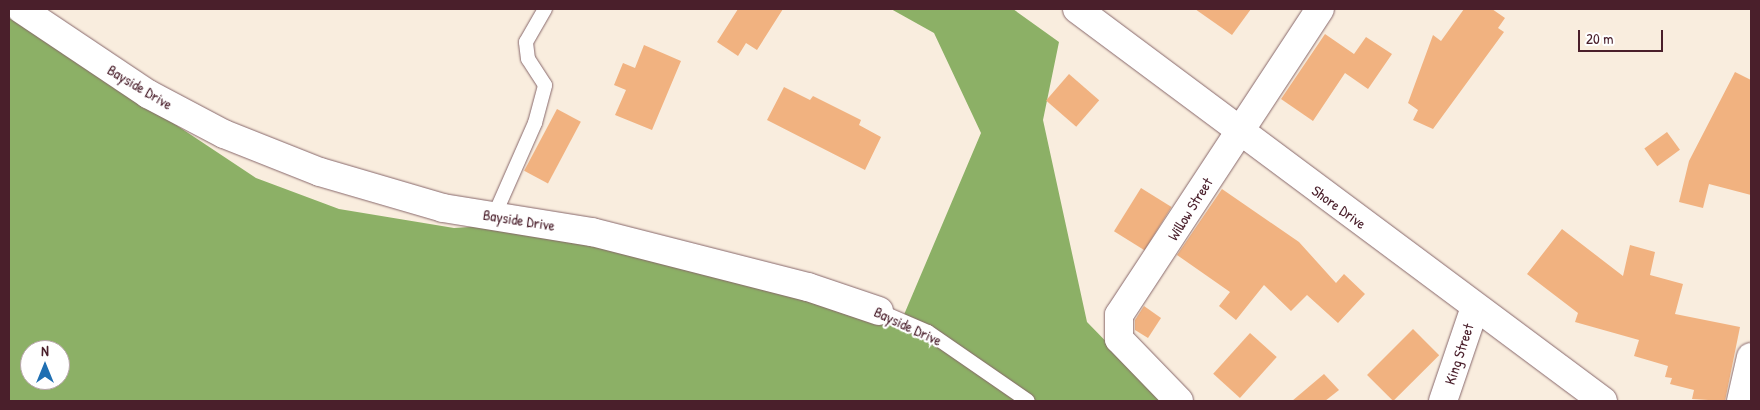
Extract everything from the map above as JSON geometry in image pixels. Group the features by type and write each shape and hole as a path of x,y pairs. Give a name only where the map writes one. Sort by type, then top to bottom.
{"street":[{"name":"Bayside Drive","path":"21,9 148,94 224,134 353,184 443,208 592,232 808,287 879,311"},
{"name":"Shore Drive","path":"1077,9 1237,132 1604,401"},
{"name":"Willow Street","path":"1178,401 1125,346 1116,330 1119,315 1237,132 1320,9"},
{"name":"King Street","path":"1443,401 1475,307"},
{"path":"1741,401 1751,357"}],"lane":[{"path":"494,216 535,123 545,85 528,59 526,42 545,9"},
{"name":"Bayside Drive","path":"879,311 928,332 1028,401"}],"green space":[{"path":"891,9 1013,9 1059,42 1043,120 1087,322 1164,401 9,401 9,14 256,178 339,209 454,228 553,222 903,317 981,133 934,33"}],"building":[{"path":"738,9 783,9 757,50 746,43 738,56 717,42"},
{"path":"1195,9 1251,9 1232,35"},
{"path":"1464,9 1492,9 1505,18 1498,28 1504,32 1433,129 1413,120 1418,110 1408,103 1433,35 1441,41"},
{"path":"1325,34 1354,54 1366,37 1392,54 1368,89 1345,73 1313,121 1281,99"},
{"path":"644,45 681,61 652,130 615,115 626,90 614,85 623,63 635,68"},
{"path":"1735,72 1751,80 1751,195 1709,184 1703,208 1679,202 1689,161"},
{"path":"1069,74 1099,100 1076,127 1046,100"},
{"path":"784,87 810,100 813,96 861,120 859,125 881,137 865,170 767,120"},
{"path":"557,109 581,122 548,183 524,171"},
{"path":"1667,132 1680,150 1657,166 1644,148"},
{"path":"1141,188 1172,207 1145,250 1114,231"},
{"path":"1222,189 1299,242 1336,283 1344,274 1365,294 1338,323 1307,295 1291,311 1264,285 1236,320 1219,306 1230,292 1177,255"},
{"path":"1562,229 1623,276 1630,245 1655,252 1650,275 1683,284 1675,314 1740,327 1725,401 1692,399 1694,390 1670,384 1672,378 1665,377 1668,366 1634,356 1639,340 1575,322 1578,313 1527,274"},
{"path":"1144,306 1161,318 1148,338 1135,330 1135,320"},
{"path":"1413,329 1439,355 1393,401 1367,375"},
{"path":"1250,333 1277,357 1240,398 1213,374"},
{"path":"1324,374 1339,390 1325,401 1292,401"}]}
